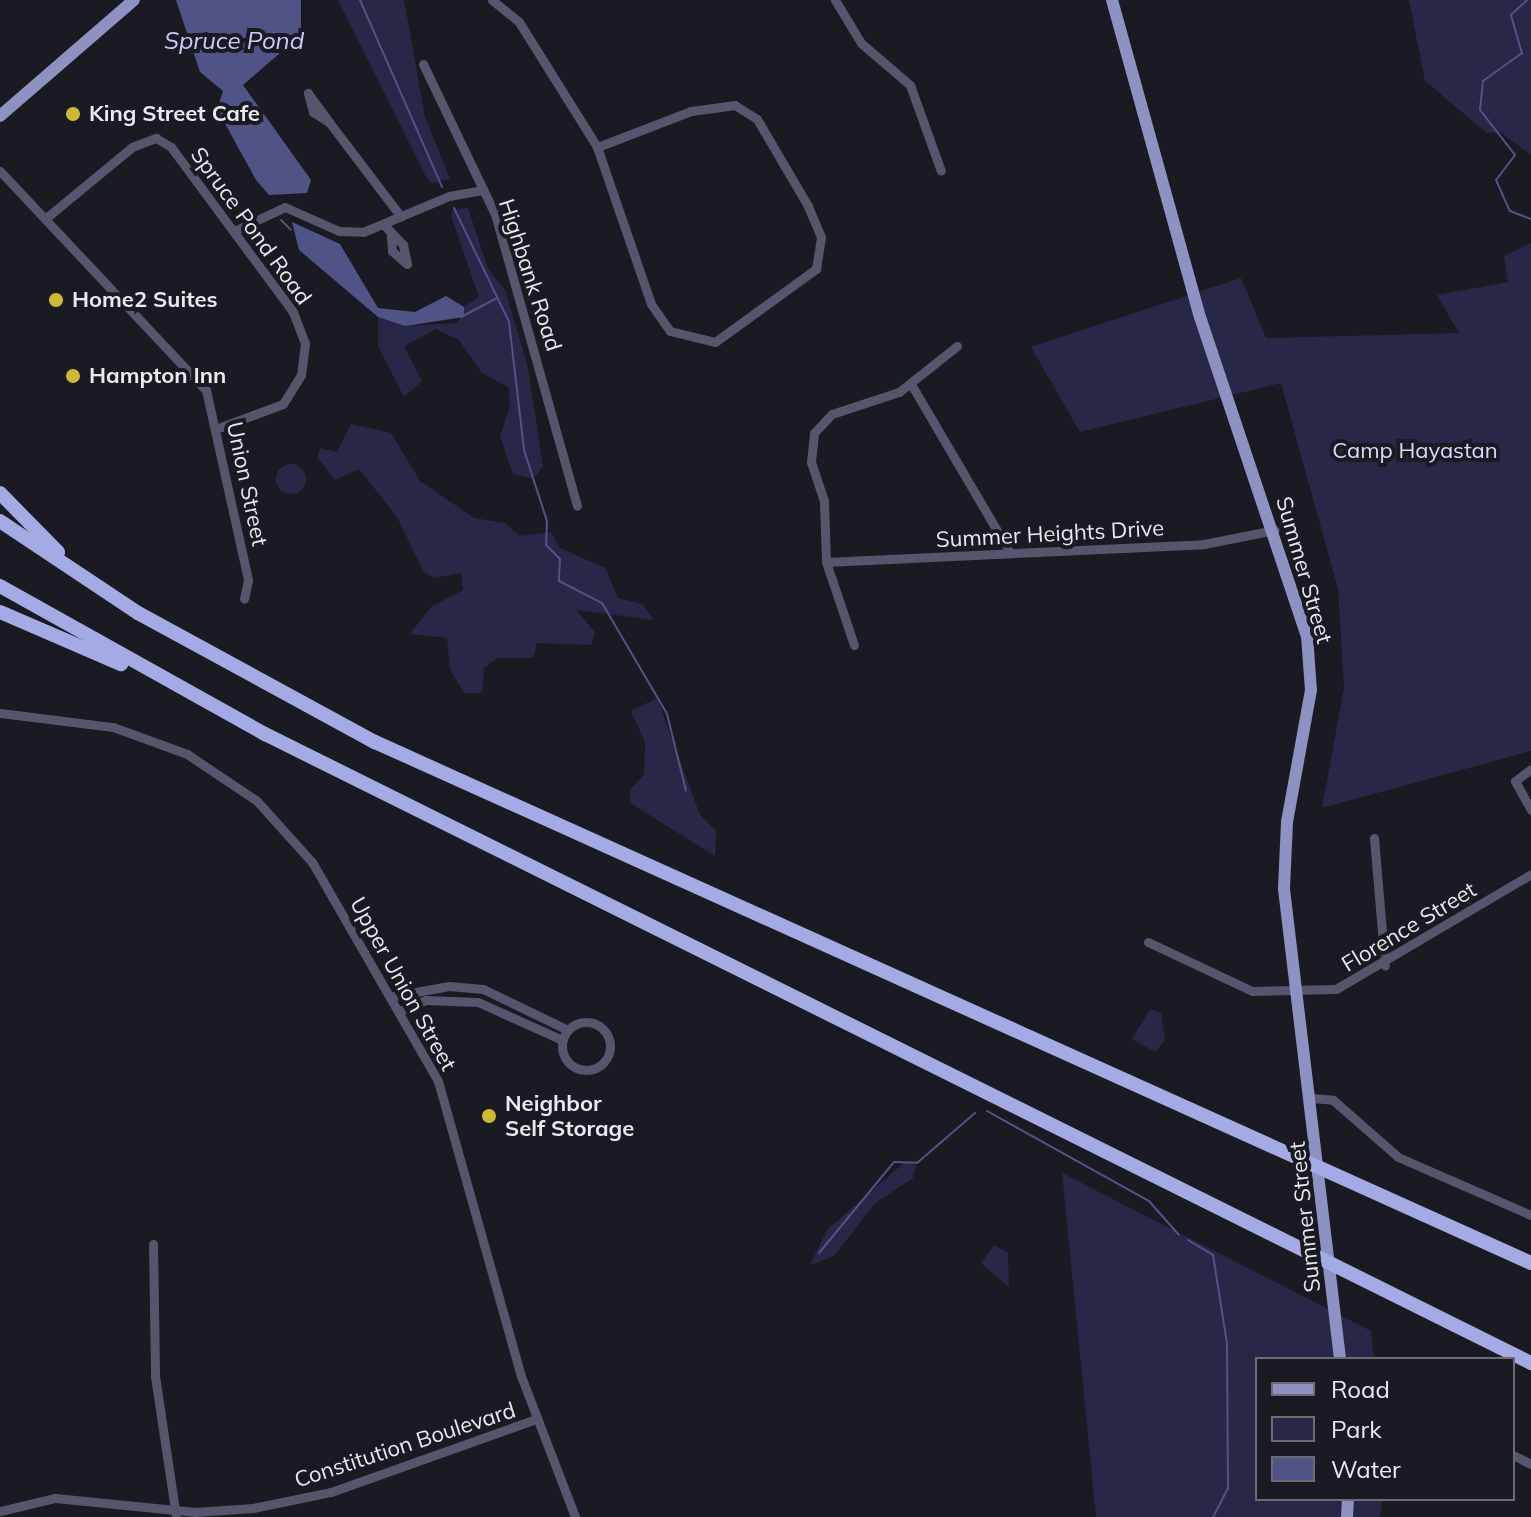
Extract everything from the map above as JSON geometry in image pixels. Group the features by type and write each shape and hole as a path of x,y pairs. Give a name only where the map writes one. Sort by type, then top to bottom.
{"highway":[{"path":"0,493 63,557 138,613"},
{"path":"0,521 138,613 437,772 1531,1263"},
{"path":"0,586 194,696"},
{"path":"0,612 194,696 1531,1363"}],"main road":[{"path":"0,116 134,0"},
{"name":"Summer Street","path":"1112,0 1204,331 1275,530 1310,662 1285,849 1298,992 1340,1357"}],"street":[{"path":"492,0 519,22 597,147 651,304 683,339 715,342 816,269 821,237 808,206 757,119 735,105 691,111 597,147"},
{"path":"835,0 861,43 910,85 941,171"},
{"name":"Highbank Road","path":"423,64 483,190 577,506"},
{"path":"329,122 401,217"},
{"name":"Spruce Pond Road","path":"46,218 132,147 160,138 293,312 305,350 283,404 218,428"},
{"name":"Union Street","path":"0,171 188,364 218,428 248,580 244,599"},
{"path":"234,231 285,207 345,232 384,225 483,190"},
{"path":"384,225 391,235"},
{"path":"854,645 826,562 824,501 811,462 814,433 832,414 911,384 957,346"},
{"path":"911,384 1010,553"},
{"name":"Summer Heights Drive","path":"826,562 1204,544 1275,530"},
{"name":"Upper Union Street","path":"0,713 143,735 236,784 307,854 402,1010 444,1097 536,1419 575,1517"},
{"path":"1531,769 1515,778 1531,810"},
{"path":"1374,838 1385,966"},
{"name":"Florence Street","path":"1148,942 1237,987 1298,992 1345,987 1385,966 1531,874"},
{"path":"394,996 449,986 483,989 568,1030"},
{"path":"402,1010 443,998 478,1002 562,1040 577,1068 597,1068 608,1057 609,1037 600,1025 581,1022 568,1030 562,1040"},
{"path":"1312,1098 1333,1100 1398,1157 1531,1215"},
{"path":"153,1244 155,1376 175,1514"},
{"name":"Constitution Boulevard","path":"0,1511 55,1498 175,1514 308,1498 536,1419"}],"green space":[{"path":"338,0 404,0 425,117 450,179 431,183 425,175"},
{"path":"1409,0 1531,0 1531,155 1500,132 1487,133 1425,81"},
{"path":"468,208 488,269 505,290 527,363 543,466 533,479 513,474 500,436 510,407 508,387 482,373 459,340 436,329 404,346 422,381 404,397 378,346 378,317 405,326 458,323 464,307 479,297 451,216 453,209"},
{"name":"Camp Hayastan","path":"1531,243 1531,751 1322,808 1344,688 1338,589 1281,383 1080,432 1031,347 1241,278 1266,338 1459,333 1437,295 1508,282 1504,256"},
{"path":"351,424 391,433 420,481 474,518 505,523 520,536 551,532 560,548 605,568 618,598 642,604 654,620 576,610 595,632 591,645 537,643 533,658 497,658 484,668 482,693 464,693 450,669 447,638 410,634 431,607 463,590 461,573 434,578 424,572 397,517 359,469 335,480 317,457 320,448 337,452"},
{"path":"291,464 302,468 306,479 302,490 291,494 280,490 276,479 280,468"},
{"path":"657,698 700,815 716,831 715,856 630,803 630,790 644,775 645,742 631,711"},
{"path":"1150,1009 1161,1013 1165,1040 1155,1052 1132,1039"},
{"path":"905,1162 916,1165 913,1178 875,1203 834,1256 810,1265 827,1230"},
{"path":"1062,1173 1371,1331 1374,1357 1255,1357 1255,1501 1382,1501 1380,1517 1096,1517"},
{"path":"994,1245 1008,1253 1009,1287 981,1263"}],"water":[{"name":"Spruce Pond","path":"176,0 301,0 301,35 243,85 311,180 307,193 269,195 256,180 217,109 223,91 200,72"},
{"path":"292,222 340,244 378,308 415,312 446,296 464,307 464,317 405,326 378,317 299,250"}],"waterway":[{"path":"360,0 442,187"},
{"path":"1527,0 1511,15 1522,53 1483,81 1480,110 1515,155 1496,180 1510,211 1531,219"},
{"path":"454,208 509,322 524,450 547,521 546,545 560,559 559,581 602,603 667,714 686,791"},
{"path":"281,220 291,230"},
{"path":"461,317 497,298"},
{"path":"987,1111 1149,1201 1179,1235"},
{"path":"819,1253 894,1162 917,1163 975,1113"},
{"path":"1188,1240 1213,1255 1227,1343 1228,1488 1213,1517"}],"place":[{"name":"King Street Cafe","path":"73,114"},
{"name":"Home2 Suites","path":"56,300"},
{"name":"Hampton Inn","path":"73,376"},
{"name":"Neighbor Self Storage","path":"489,1116"}]}
